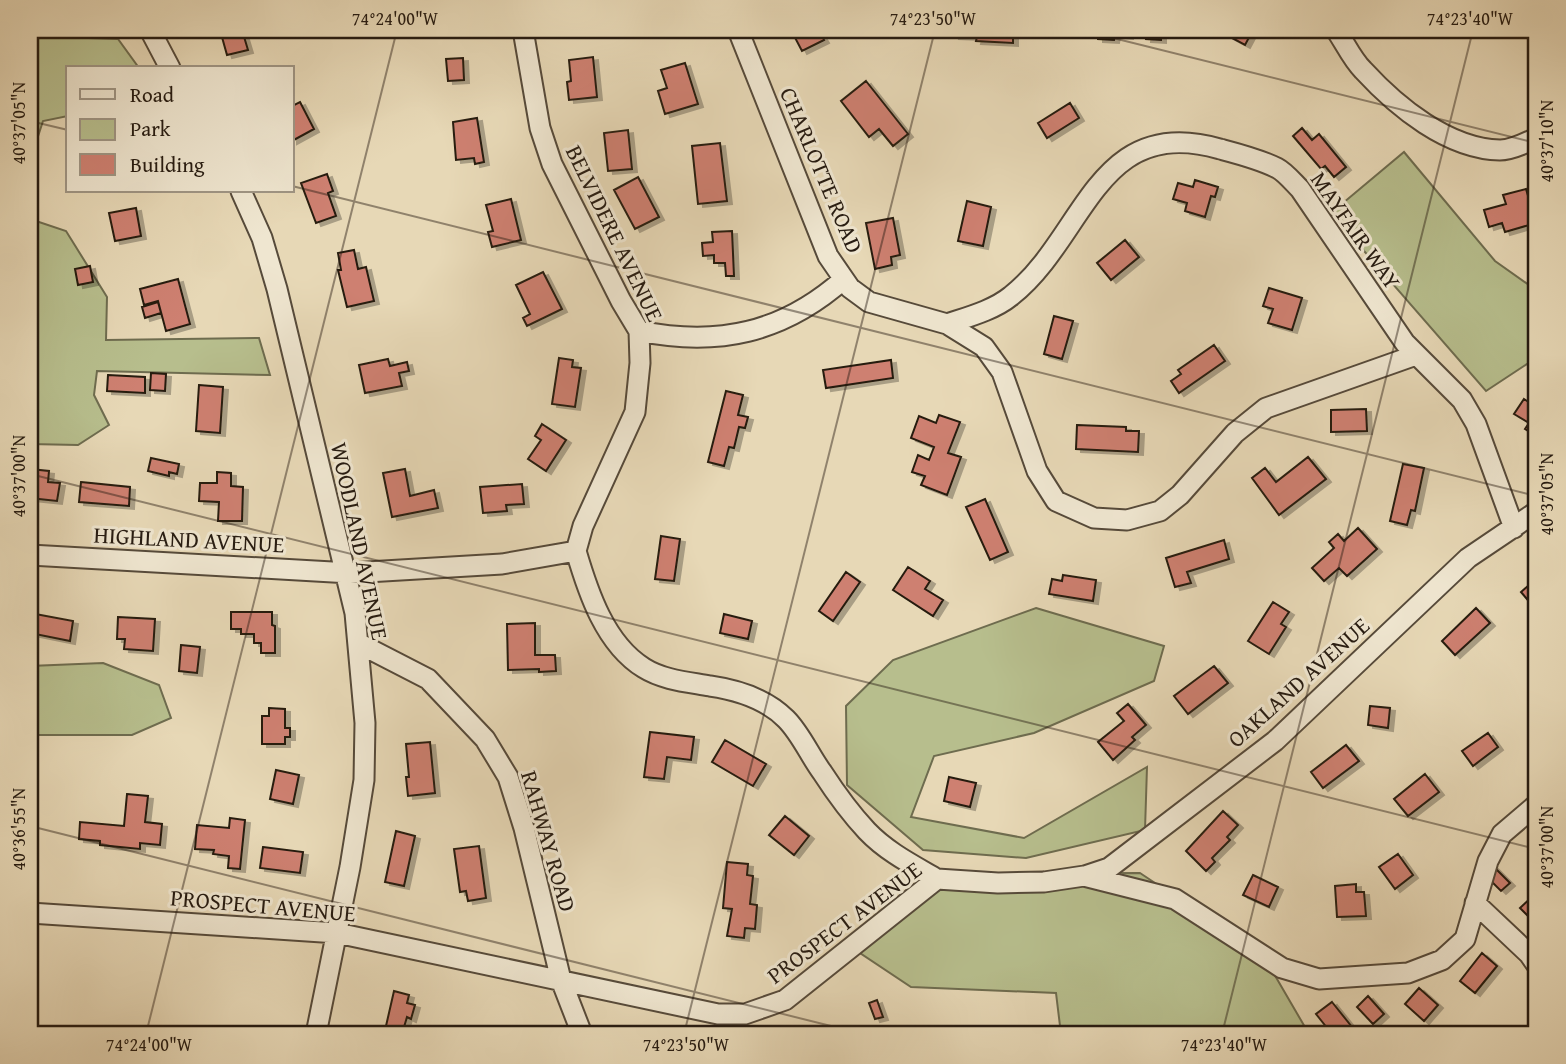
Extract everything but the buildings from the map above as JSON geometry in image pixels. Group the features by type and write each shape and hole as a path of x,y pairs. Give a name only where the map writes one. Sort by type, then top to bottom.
{"street":[{"path":"150,30 169,66"},
{"name":"BELVIDERE AVENUE","path":"523,30 540,128 552,164 621,301 639,331 640,363 635,412 583,526 576,551"},
{"name":"CHARLOTTE ROAD","path":"639,331 685,338 708,338 752,331 793,315 844,279 828,256 738,30"},
{"path":"1336,30 1361,68 1389,96 1442,133 1472,146 1503,150 1536,138"},
{"name":"MAYFAIR WAY","path":"947,324 1010,298 1035,273 1108,172 1136,152 1167,142 1199,143 1279,168 1300,189 1405,343 1462,400 1476,424 1514,527"},
{"name":"WOODLAND AVENUE","path":"241,192 262,239 277,289 355,613 358,643 365,723 363,780 337,933 316,1034"},
{"path":"844,279 850,288 869,302 947,324 984,347 1002,372 1037,471 1056,500 1094,518 1128,520 1160,511 1180,495 1236,433 1266,408 1416,355"},
{"name":"OAKLAND AVENUE","path":"1084,876 1109,868 1275,741 1468,558 1536,512"},
{"path":"345,573 502,564 576,551 588,591 609,630 626,654 645,669 676,680 737,690 763,702 787,720 823,774 868,831 898,856 937,879"},
{"name":"HIGHLAND AVENUE","path":"30,555 345,573"},
{"name":"RAHWAY ROAD","path":"358,643 428,679 457,707 491,748 508,777 524,828 561,980 582,1034"},
{"name":"PROSPECT AVENUE","path":"30,912 337,933 718,1014 745,1014 785,1000 937,879 998,883 1044,882 1084,876 1175,899 1282,968 1319,979 1408,973 1442,960 1465,939 1488,861 1502,834 1536,805"},
{"path":"1475,903 1529,954 1536,964"}],"green space":[{"path":"30,36 118,39 138,66 66,66 66,116 43,121 30,161"},
{"path":"1404,152 1495,261 1536,290 1536,362 1533,360 1486,391 1331,213"},
{"path":"30,219 66,231 107,297 106,340 259,338 270,375 97,371 94,395 109,425 78,445 30,444"},
{"path":"1036,608 1164,646 1154,681 1034,733 934,756 911,817 1024,838 1147,767 1145,830 1026,858 923,850 847,785 846,706 893,660"},
{"path":"103,663 159,685 171,718 132,735 30,735 30,666"},
{"path":"1140,873 1263,955 1309,1034 1061,1034 1056,993 911,987 851,947 926,874"}]}
